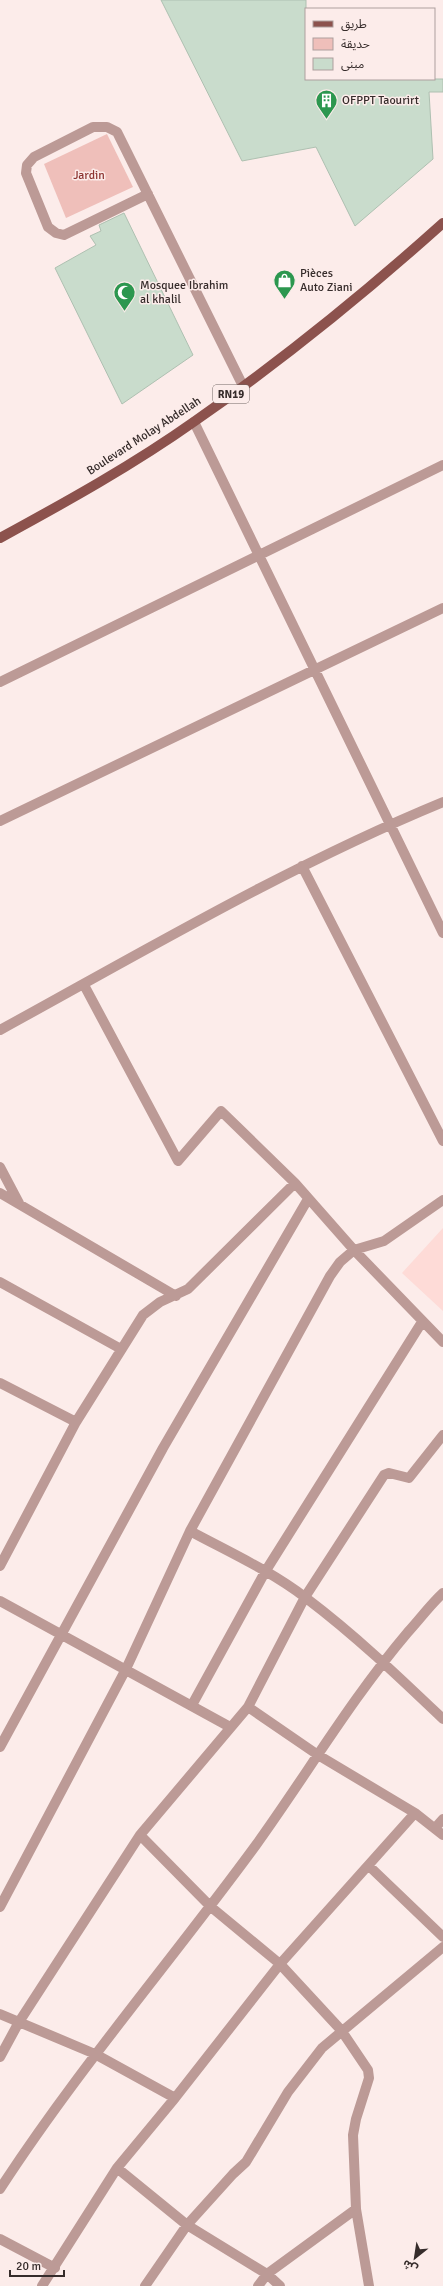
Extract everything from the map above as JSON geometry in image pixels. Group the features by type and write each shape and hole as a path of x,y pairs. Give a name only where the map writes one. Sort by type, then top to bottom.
{"main road":[{"name":"Boulevard Molay Abdellah","path":"0,538 87,488 194,422 355,299 443,224"}],"street":[{"path":"148,194 64,235 56,233 48,227 26,173 27,165 34,157 93,127 107,127 117,132 148,194 243,386"},
{"path":"194,422 258,557 443,933"},
{"path":"0,682 443,466"},
{"path":"0,821 443,608"},
{"path":"0,1030 302,866 389,824 443,802"},
{"path":"302,866 443,1140"},
{"path":"84,985 178,1161 221,1111 295,1183 354,1250 443,1342"},
{"path":"0,1167 19,1203"},
{"path":"0,1566 76,1422 143,1315 160,1302 176,1296 198,1280 295,1183"},
{"path":"0,1193 176,1296"},
{"path":"0,1747 163,1448 308,1199"},
{"path":"0,1906 126,1669 190,1531 330,1276 340,1262 354,1250 384,1241 443,1200"},
{"path":"0,1282 120,1350"},
{"path":"192,1705 265,1572 422,1322"},
{"path":"0,1383 76,1422"},
{"path":"0,2057 19,2022 140,1835 248,1707 305,1597 384,1475 389,1473 409,1478 443,1435"},
{"path":"190,1531 265,1572 305,1597 383,1662 443,1719"},
{"path":"0,2189 34,2137 95,2054 211,1906 383,1662 441,1598"},
{"path":"0,1601 230,1727"},
{"path":"248,1707 318,1755 415,1814 443,1835"},
{"path":"42,2286 55,2268 117,2168 176,2098 280,1964 415,1814"},
{"path":"435,1828 443,1819"},
{"path":"140,1835 211,1906 280,1964 341,2030 368,2070 369,2078 356,2118 353,2135 356,2210 369,2286"},
{"path":"369,1866 443,1938"},
{"path":"145,2286 188,2225 246,2162 302,2072 322,2048 341,2030 443,1947"},
{"path":"0,2014 95,2054 176,2098"},
{"path":"117,2168 188,2225 267,2274 280,2286"},
{"path":"258,2286 267,2274 356,2210"},
{"path":"0,2239 55,2268"}],"shaded area":[{"path":"443,1228 443,1311 402,1273"}],"green space":[{"name":"Jardin","path":"107,134 133,187 66,218 44,164"}],"building":[{"name":"OFPPT Taourirt","path":"161,0 306,0 305,80 443,79 443,92 429,92 433,159 355,226 316,147 242,161"},
{"name":"Mosquee Ibrahim al khalil","path":"124,213 193,355 122,404 55,268 96,245 90,236 101,231 99,225"}],"place":[{"name":"OFPPT Taourirt","path":"326,120"},
{"name":"Pièces Auto Ziani","path":"284,300"},
{"name":"Mosquee Ibrahim al khalil","path":"124,312"}]}
